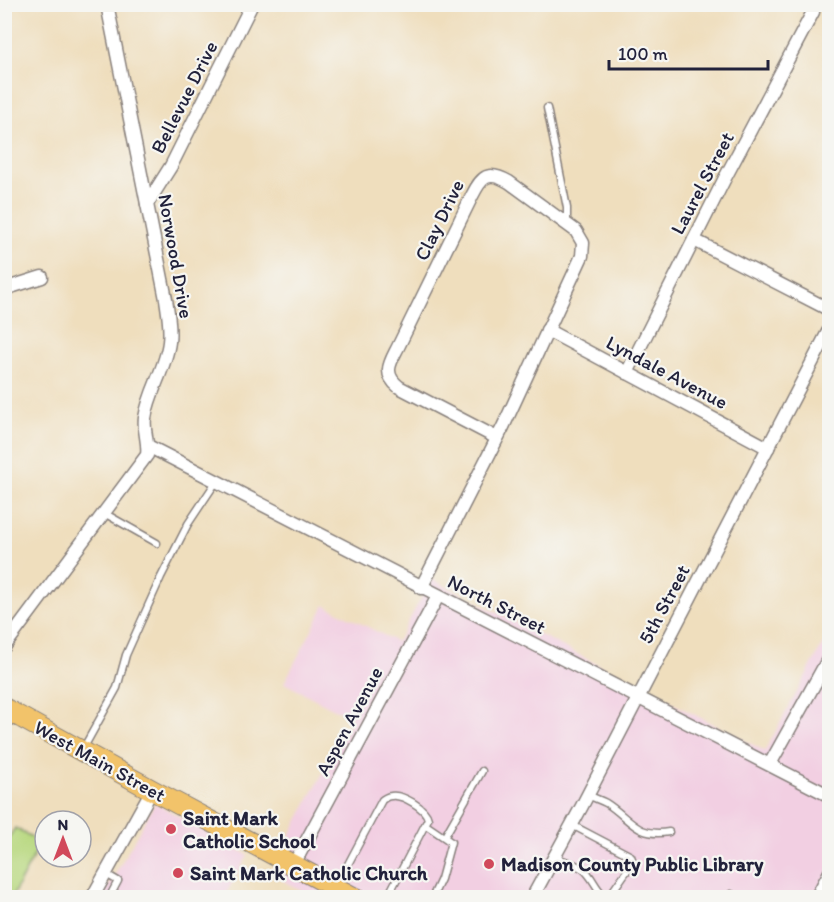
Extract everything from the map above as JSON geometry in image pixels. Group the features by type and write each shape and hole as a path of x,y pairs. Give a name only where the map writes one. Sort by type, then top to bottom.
{"main road":[{"name":"West Main Street","path":"4,708 152,790 355,897"}],"street":[{"name":"Norwood Drive","path":"107,4 170,328 166,355 151,394 145,419 144,429 148,446"},
{"name":"Bellevue Drive","path":"147,204 171,166 252,4"},
{"name":"Laurel Street","path":"627,373 813,12"},
{"name":"Clay Drive","path":"421,588 498,438 582,256 584,247 582,238 567,224 520,189 500,177 491,176 480,181 390,366 390,379 399,387 498,438"},
{"path":"694,240 830,310"},
{"path":"4,290 42,277"},
{"name":"5th Street","path":"532,897 588,795 830,328"},
{"name":"Lyndale Avenue","path":"547,330 768,448"},
{"path":"4,647 143,462 148,446"},
{"name":"North Street","path":"148,446 830,796"},
{"name":"Aspen Avenue","path":"294,864 438,596"},
{"path":"770,764 826,671 830,656"},
{"path":"92,897 152,790"},
{"path":"816,897 830,872"}],"lane":[{"path":"547,108 565,198 567,224"},
{"path":"82,750 117,688 126,655 161,577 188,524 216,482"},
{"path":"104,513 157,543"},
{"path":"446,836 482,771"},
{"path":"588,795 606,803 627,821 650,834 669,832"},
{"path":"336,887 382,800 397,796 427,812 428,819 387,897"},
{"path":"426,825 446,836 451,842 441,879 432,897"},
{"path":"554,857 583,869 598,891 605,896 610,895 633,862 631,856 572,825"},
{"path":"106,874 118,881 109,897"},
{"path":"731,894 738,897"}],"shaded area":[{"path":"432,579 765,751 829,633 829,897 314,898 270,873 352,718 284,683 325,605 397,642"},
{"name":"Saint Mark Catholic School","path":"155,803 248,855 224,897 102,898"}],"green space":[{"path":"15,828 33,838 33,857 12,897 5,897 5,843"}],"place":[{"name":"Saint Mark Catholic School","path":"171,829"},
{"name":"Madison County Public Library","path":"489,864"},
{"name":"Saint Mark Catholic Church","path":"178,873"}]}
